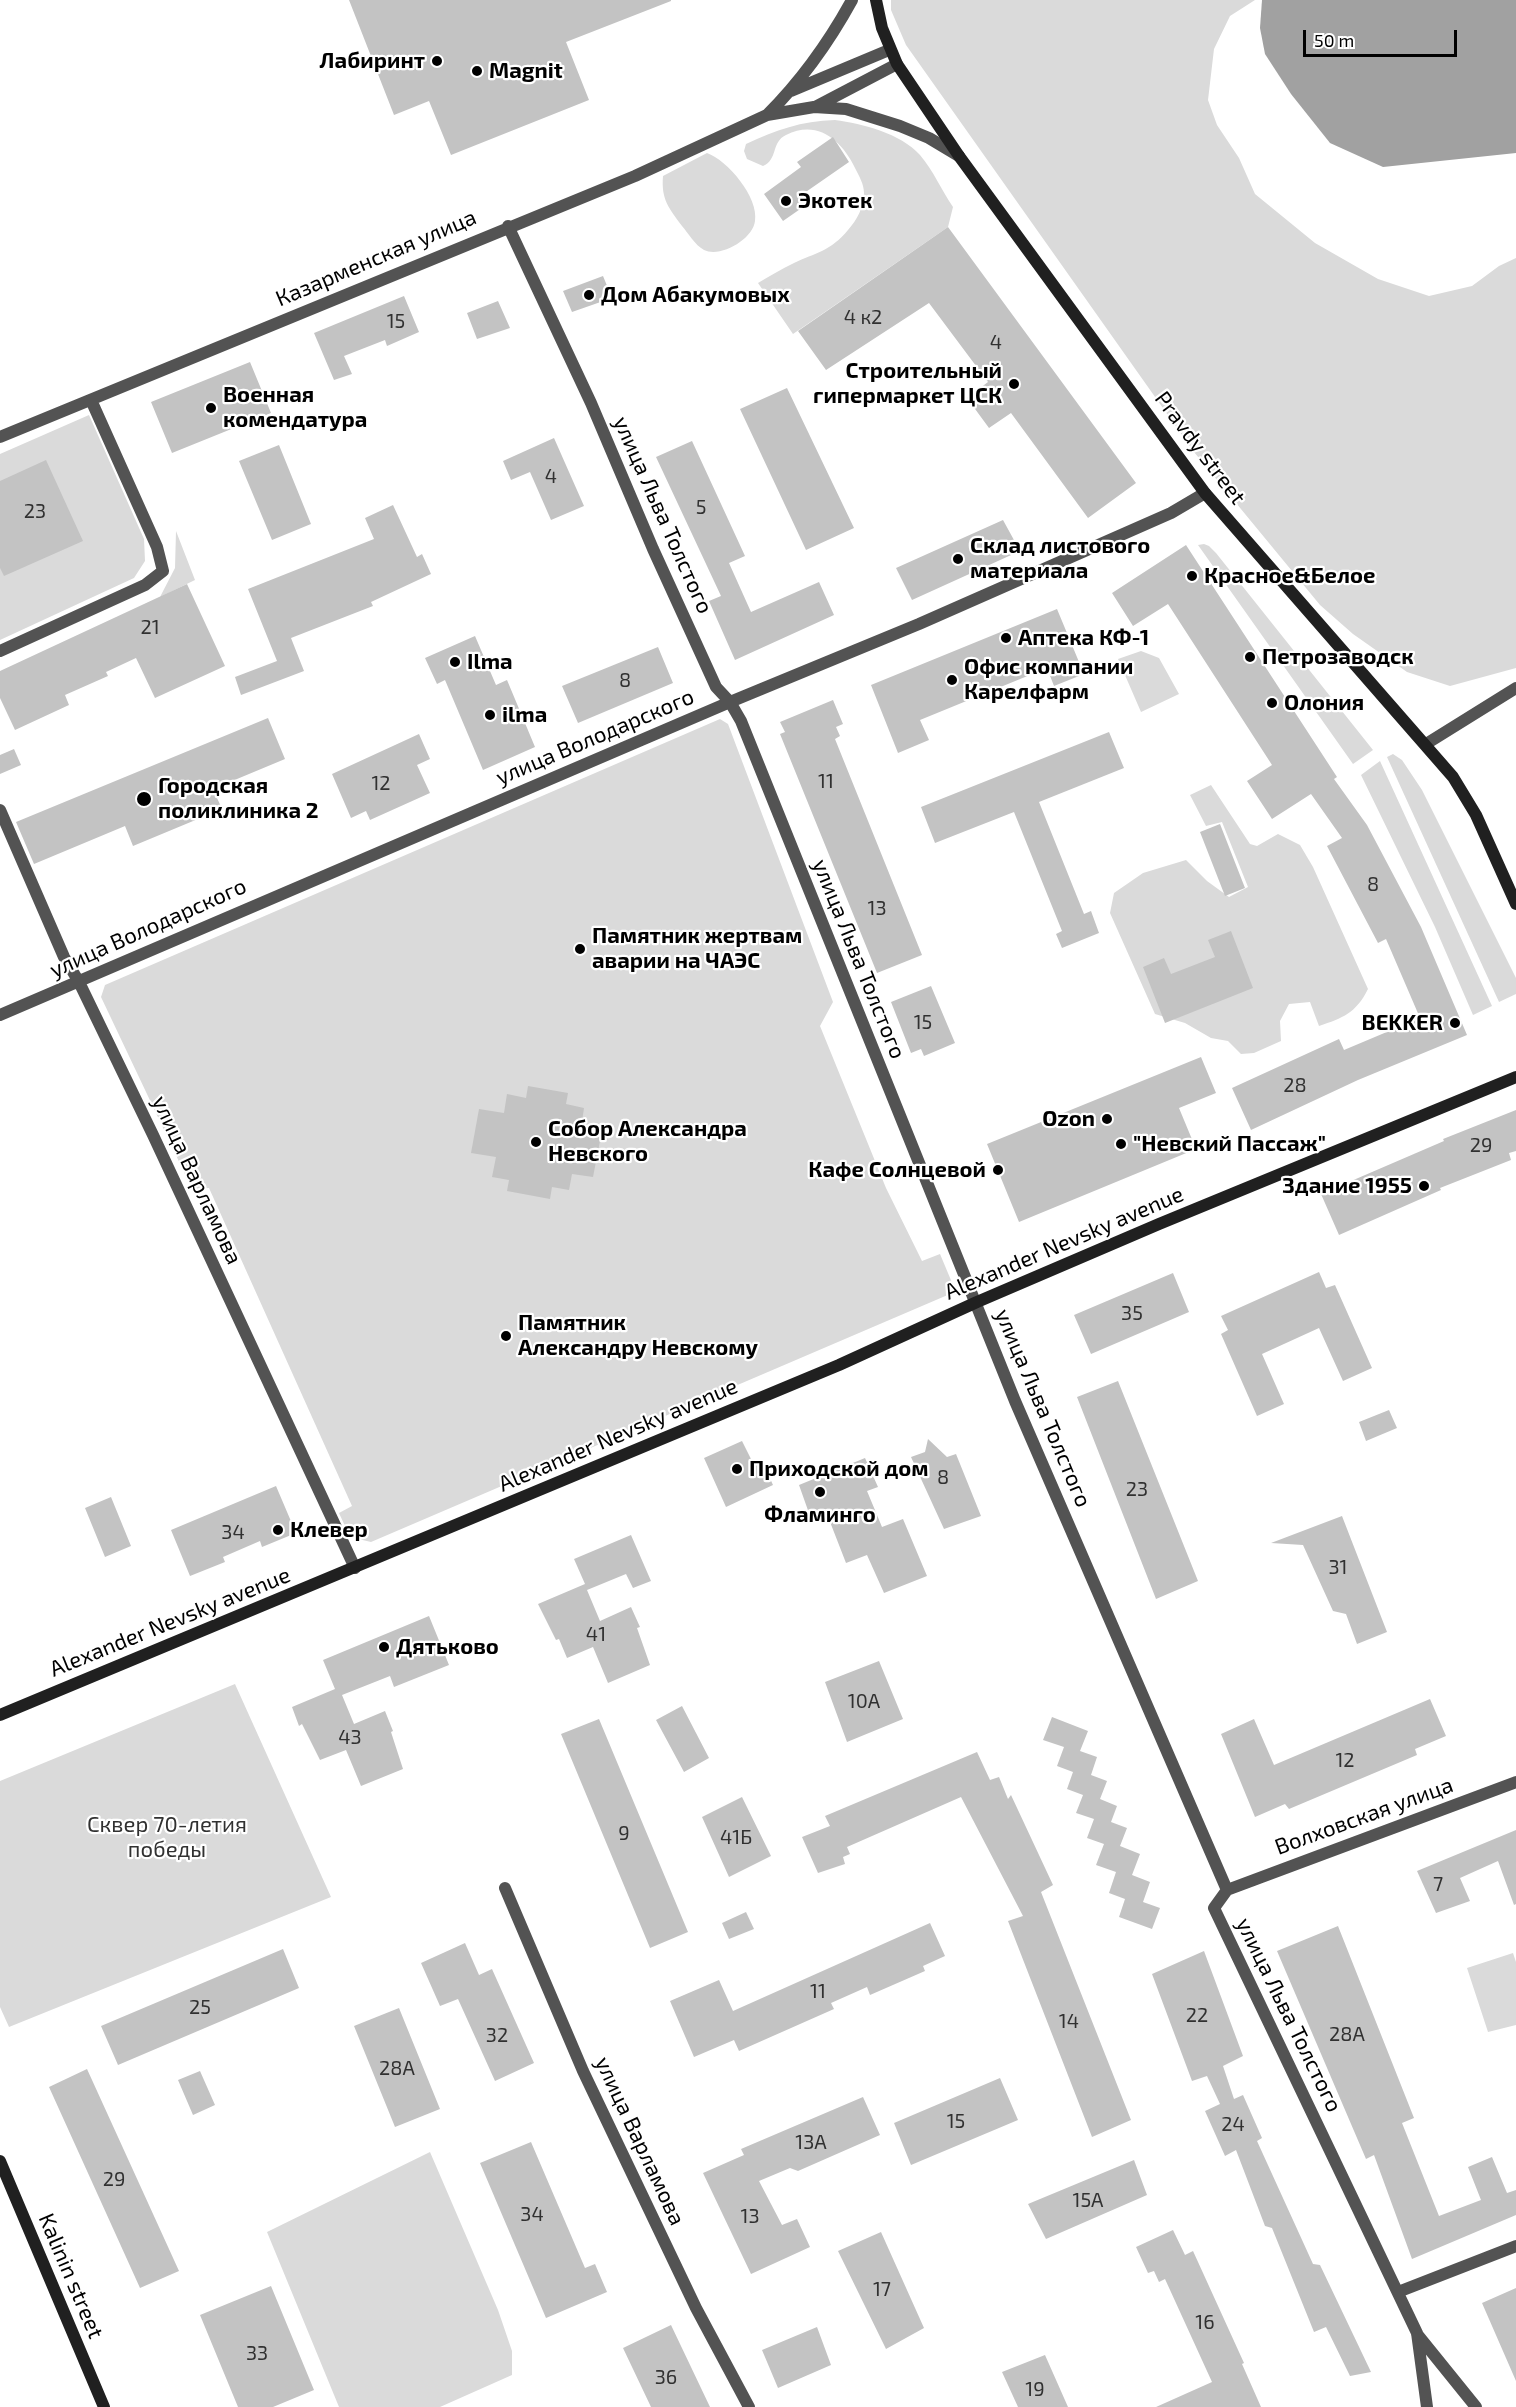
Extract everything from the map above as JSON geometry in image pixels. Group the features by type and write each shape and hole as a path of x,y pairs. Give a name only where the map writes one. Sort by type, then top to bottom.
{"main road":[{"name":"Pravdy street","path":"876,0 890,50 897,64 959,156 1205,493 1453,777 1476,815 1516,904"},
{"name":"Alexander Nevsky avenue","path":"0,1715 839,1365 977,1302 1159,1224 1516,1077"},
{"name":"Kalinin street","path":"0,2161 104,2407"}],"street":[{"path":"767,115 791,91 833,32 852,0"},
{"path":"791,91 890,50"},
{"path":"814,107 897,64"},
{"path":"767,115 814,107 846,110 891,123 929,138 959,156"},
{"name":"Казарменская улица","path":"0,437 508,226 635,176 767,115"},
{"name":"улица Льва Толстого","path":"508,226 591,403 653,549 716,687 730,702 741,721 1015,1401 1227,1890 1214,1908 1417,2333 1427,2407"},
{"path":"0,651 146,585 163,571 157,547 92,400"},
{"name":"улица Володарского","path":"0,1015 730,702 919,624 1171,513 1205,493"},
{"path":"1426,744 1516,688"},
{"name":"улица Варламова","path":"0,810 64,957 79,982 158,1146 355,1568"},
{"name":"Волховская улица","path":"1227,1890 1516,1782"},
{"name":"улица Варламова","path":"505,1888 583,2071 696,2308 749,2407"},
{"path":"1398,2292 1516,2246"},
{"path":"1417,2333 1476,2407"}],"green space":[{"path":"891,0 1255,0 1230,16 1214,49 1208,100 1217,125 1239,158 1255,194 1315,243 1378,279 1429,296 1472,286 1499,266 1516,258 1516,668 1450,686 1407,672 1353,634 1320,605 1194,452 906,45 891,10"},
{"path":"835,120 892,135 912,147 929,167 953,207 948,227 793,334 758,283 789,265 822,251 842,237 859,213 864,198 863,186 850,158 843,149 828,135 818,131 798,131 781,138 771,160 763,166 747,159 744,151 746,144 778,131 800,124"},
{"path":"707,153 724,163 732,171 747,191 755,211 755,221 749,234 727,249 711,252 701,248 682,226 670,209 663,191 663,176"},
{"path":"89,415 144,539 145,561 134,578 0,640 0,454"},
{"path":"176,531 195,580 160,597 175,568"},
{"path":"1204,544 1216,553 1373,750 1353,764 1198,545"},
{"path":"1141,651 1159,658 1179,694 1141,712 1118,659"},
{"path":"720,719 728,724 833,1002 820,1026 886,1188 922,1261 940,1254 953,1285 950,1294 371,1542 350,1537 339,1513 352,1506 209,1188 192,1189 101,997 105,985"},
{"path":"1393,754 1402,760 1422,790 1516,978 1516,994 1499,1002 1387,757"},
{"path":"1380,761 1492,1006 1473,1015 1435,927 1361,775"},
{"path":"1211,785 1250,844 1257,846 1278,834 1300,845 1313,867 1368,989 1359,1004 1348,1014 1319,1026 1310,1002 1289,1004 1280,1021 1281,1041 1254,1053 1241,1054 1228,1041 1211,1038 1185,1023 1155,1014 1110,913 1114,893 1143,873 1186,860 1207,881 1229,897 1248,887 1222,822 1206,826 1190,795"},
{"name":"Сквер 70-летия победы","path":"235,1684 331,1897 9,2027 0,2007 0,1781"},
{"path":"1513,1953 1516,1962 1516,2025 1488,2032 1467,1968"},
{"path":"430,2152 498,2310 512,2351 512,2375 440,2407 339,2407 267,2232"}],"shaded area":[{"path":"1262,0 1516,0 1516,153 1383,167 1330,143 1291,94 1265,54 1260,28"}],"building":[{"name":"Magnit","path":"349,0 671,1 566,42 589,100 451,155 429,101 394,115"},
{"path":"833,137 849,162 800,196 806,205 783,221 764,194 801,167 797,162"},
{"path":"948,227 1136,483 1088,518 1011,413 989,428 967,398 988,382 929,303 826,370 798,331"},
{"path":"603,276 612,298 572,312 563,291"},
{"path":"404,296 419,332 387,346 385,340 344,356 352,374 334,380 314,333"},
{"path":"498,301 510,328 477,339 467,313"},
{"name":"Военная комендатура","path":"250,362 271,413 172,453 151,402"},
{"path":"787,388 854,528 806,550 740,409"},
{"path":"554,438 584,506 551,520 530,472 511,480 503,461"},
{"path":"692,441 745,556 729,563 751,612 819,582 834,615 735,660 709,601 721,596 656,457"},
{"path":"279,445 311,524 272,540 239,461"},
{"path":"46,460 83,541 4,576 0,568 0,481"},
{"path":"393,505 417,557 422,554 431,574 371,602 373,606 291,638 304,671 241,695 235,677 277,661 248,589 374,539 365,518"},
{"name":"Склад листового материала","path":"1003,520 1020,551 912,600 896,568"},
{"path":"1186,545 1337,777 1334,779 1367,825 1421,927 1467,1035 1358,1080 1251,1130 1232,1088 1339,1039 1344,1050 1420,1018 1386,939 1378,943 1327,846 1342,838 1311,794 1272,819 1247,781 1272,765 1168,604 1133,626 1112,593"},
{"path":"187,584 225,666 155,698 136,658 106,672 108,676 65,695 69,705 15,730 0,698 0,671"},
{"name":"Офис компании Карелфарм","path":"1057,609 1084,674 1054,686 1047,668 920,720 929,740 898,753 871,685"},
{"path":"475,636 496,685 507,680 535,747 483,770 445,680 437,684 425,658"},
{"path":"658,647 673,683 578,723 562,686"},
{"path":"833,700 843,724 836,727 840,736 835,739 922,955 877,973 780,734 785,732 780,722"},
{"name":"Городская поликлиника 2","path":"268,718 285,759 213,789 222,809 133,846 125,826 34,864 16,822"},
{"path":"1109,732 1124,768 1039,802 1084,914 1091,911 1099,933 1062,948 1056,934 1062,931 1014,812 935,843 921,807"},
{"path":"419,734 430,759 417,765 430,793 370,820 366,811 351,818 332,774"},
{"path":"14,749 21,765 0,774 0,755"},
{"path":"1220,824 1245,888 1225,896 1200,832"},
{"path":"1231,931 1253,988 1165,1023 1143,967 1164,958 1171,974 1215,957 1208,940"},
{"path":"931,986 955,1043 924,1056 921,1049 911,1053 891,1002"},
{"path":"1201,1057 1216,1093 1179,1108 1196,1149 1019,1222 987,1144"},
{"name":"Собор Александра Невского","path":"528,1086 568,1093 566,1104 584,1108 581,1128 602,1131 593,1177 572,1174 569,1190 552,1187 550,1199 507,1191 509,1180 492,1177 496,1157 471,1153 479,1109 504,1113 507,1094 526,1098"},
{"path":"1516,1110 1516,1151 1509,1153 1511,1160 1440,1188 1441,1190 1339,1235 1321,1194 1444,1141 1443,1139"},
{"path":"1319,1272 1326,1288 1335,1285 1372,1368 1343,1381 1319,1328 1262,1354 1284,1404 1257,1416 1221,1334 1228,1330 1221,1316"},
{"path":"1173,1273 1189,1312 1091,1354 1074,1315"},
{"path":"1118,1381 1198,1581 1156,1599 1077,1397"},
{"path":"1389,1410 1397,1428 1366,1441 1359,1422"},
{"path":"928,1439 947,1457 956,1454 981,1516 944,1529 911,1457 925,1452"},
{"name":"Приходской дом","path":"742,1441 753,1463 761,1459 773,1485 726,1507 704,1458"},
{"path":"865,1458 878,1487 867,1491 882,1527 903,1519 927,1576 884,1593 867,1555 846,1563 825,1509 810,1516 799,1485"},
{"path":"276,1486 296,1533 262,1547 260,1541 223,1557 225,1562 190,1576 171,1530"},
{"path":"111,1497 131,1546 105,1557 85,1508"},
{"path":"1342,1516 1387,1632 1357,1644 1346,1614 1333,1611 1303,1545 1271,1543"},
{"path":"631,1535 651,1581 633,1588 626,1574 587,1590 600,1621 631,1607 640,1627 637,1628 650,1665 608,1683 593,1647 567,1658 559,1639 556,1640 538,1604 585,1584 574,1559"},
{"path":"429,1616 449,1665 394,1687 390,1676 342,1695 354,1724 385,1711 403,1769 361,1786 346,1750 320,1760 302,1724 299,1726 292,1707 335,1689 323,1660"},
{"path":"879,1661 903,1719 847,1742 825,1682"},
{"path":"1430,1699 1446,1736 1415,1749 1417,1755 1289,1809 1285,1804 1255,1817 1221,1734 1254,1719 1274,1765"},
{"path":"682,1706 709,1758 684,1772 656,1720"},
{"path":"1052,1717 1088,1731 1080,1751 1097,1757 1091,1775 1107,1781 1100,1799 1117,1806 1111,1822 1127,1828 1120,1846 1140,1854 1132,1875 1150,1882 1143,1902 1160,1908 1152,1929 1119,1917 1125,1899 1109,1893 1116,1872 1096,1865 1104,1844 1087,1838 1094,1819 1076,1813 1083,1795 1067,1789 1073,1772 1057,1766 1064,1747 1043,1740"},
{"path":"599,1719 688,1932 650,1948 561,1734"},
{"path":"977,1752 990,1780 999,1777 1008,1799 1011,1795 1053,1885 1041,1892 1131,2120 1092,2137 1008,1921 1023,1916 961,1797 847,1847 850,1854 843,1857 845,1864 818,1873 802,1837 830,1826 825,1816"},
{"path":"742,1797 771,1856 729,1877 702,1817"},
{"path":"1516,1830 1516,1904 1514,1905 1498,1861 1460,1878 1470,1901 1436,1913 1417,1871"},
{"path":"746,1912 754,1929 729,1939 722,1923"},
{"path":"930,1923 945,1956 923,1966 925,1971 870,1995 867,1987 831,2003 834,2009 739,2051 734,2040 694,2057 670,2001 719,1980 733,2011"},
{"path":"1338,1926 1414,2118 1402,2123 1439,2216 1481,2200 1468,2167 1492,2157 1507,2193 1516,2190 1516,2215 1412,2259 1374,2155 1366,2159 1277,1951"},
{"path":"465,1943 479,1975 492,1969 534,2063 495,2081 458,1999 440,2006 421,1963"},
{"path":"283,1949 299,1988 118,2065 101,2026"},
{"path":"1204,1951 1243,2056 1223,2066 1234,2099 1243,2095 1262,2138 1257,2141 1313,2264 1320,2265 1371,2372 1350,2376 1326,2327 1314,2332 1272,2228 1265,2226 1236,2150 1225,2156 1205,2111 1220,2104 1207,2076 1192,2081 1152,1974"},
{"path":"399,2008 440,2109 395,2127 354,2026"},
{"path":"87,2069 179,2271 140,2288 49,2087"},
{"path":"200,2071 215,2105 193,2115 178,2080"},
{"path":"1000,2078 1018,2120 911,2165 894,2123"},
{"path":"863,2097 880,2135 798,2171 790,2168 759,2181 782,2225 797,2219 810,2247 751,2274 703,2173 744,2155 741,2149"},
{"path":"531,2142 585,2268 595,2264 607,2292 546,2318 480,2163"},
{"path":"1134,2160 1147,2195 1046,2239 1028,2204"},
{"path":"1173,2230 1185,2255 1193,2251 1244,2363 1242,2364 1261,2407 1156,2407 1212,2382 1165,2279 1159,2282 1154,2271 1148,2273 1136,2247"},
{"path":"881,2232 924,2328 886,2349 838,2251"},
{"path":"271,2286 314,2390 273,2407 238,2407 200,2315"},
{"path":"1516,2288 1516,2381 1482,2303"},
{"path":"671,2325 710,2407 651,2407 623,2348"},
{"path":"817,2327 831,2365 778,2388 762,2350"},
{"path":"1045,2355 1068,2407 1018,2407 1002,2372"}],"place":[{"name":"Лабиринт","path":"437,61"},
{"name":"Magnit","path":"477,71"},
{"name":"Экотек","path":"786,201"},
{"name":"Дом Абакумовых","path":"589,295"},
{"name":"Строительный гипермаркет ЦСК","path":"1014,384"},
{"name":"Военная комендатура","path":"211,408"},
{"name":"Склад листового материала","path":"958,559"},
{"name":"Красное&Белое","path":"1192,576"},
{"name":"Аптека КФ-1","path":"1006,638"},
{"name":"Петрозаводск","path":"1250,657"},
{"name":"Ilma","path":"455,662"},
{"name":"Офис компании Карелфарм","path":"952,680"},
{"name":"Олония","path":"1272,703"},
{"name":"ilma","path":"490,715"},
{"name":"Городская поликлиника 2","path":"144,799"},
{"name":"Памятник жертвам аварии на ЧАЭС","path":"580,949"},
{"name":"BEKKER","path":"1455,1023"},
{"name":"Ozon","path":"1107,1119"},
{"name":"Собор Александра Невского","path":"536,1142"},
{"name":"\"Невский Пассаж\"","path":"1121,1144"},
{"name":"Кафе Солнцевой","path":"998,1170"},
{"name":"Здание 1955","path":"1424,1186"},
{"name":"Памятник Александру Невскому","path":"506,1336"},
{"name":"Приходской дом","path":"737,1469"},
{"name":"Фламинго","path":"820,1492"},
{"name":"Клевер","path":"278,1530"},
{"name":"Дятьково","path":"384,1647"}]}
